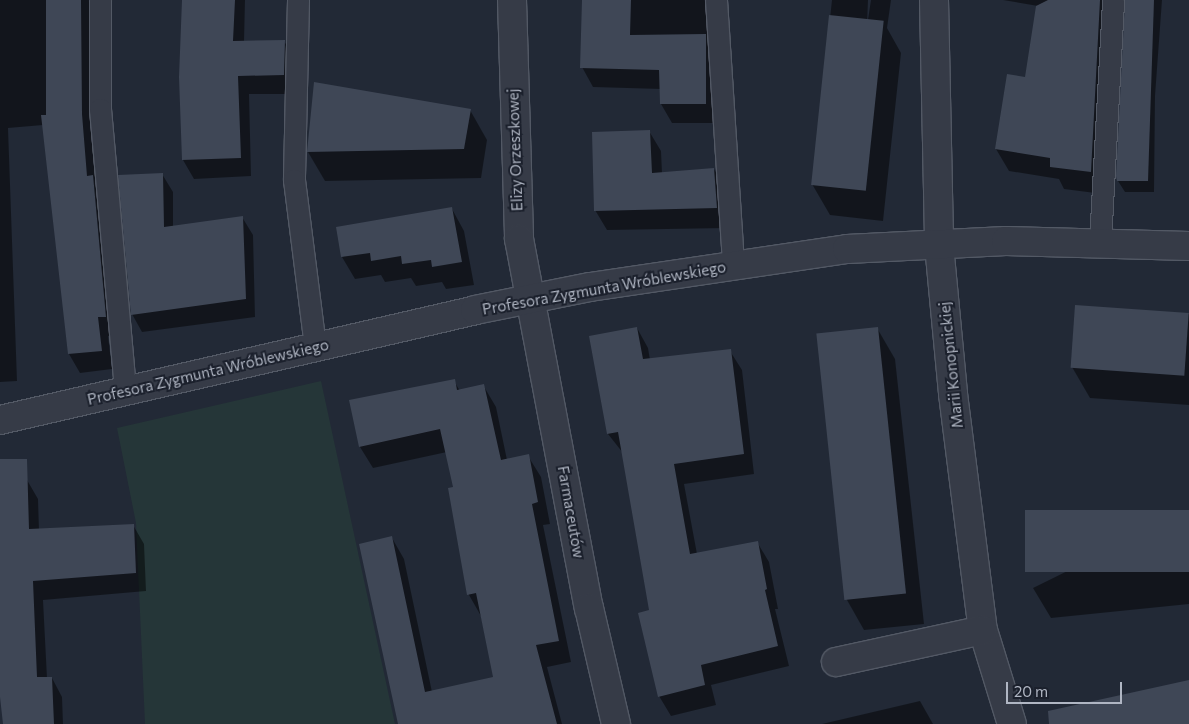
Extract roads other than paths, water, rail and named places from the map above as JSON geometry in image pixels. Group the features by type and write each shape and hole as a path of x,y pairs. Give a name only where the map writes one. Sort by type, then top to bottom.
{"street":[{"name":"Elizy Orzeszkowej","path":"512,0 519,239 530,300"},
{"name":"Marii Konopnickiej","path":"934,0 939,244 953,394 983,630 1012,724"},
{"name":"Profesora Zygmunta Wróblewskiego","path":"0,420 315,347 530,300 847,249 939,244 1100,242 1189,246"},
{"name":"Farmaceutów","path":"530,300 589,608 616,724"},
{"path":"836,662 983,630"}],"lane":[{"path":"100,0 100,109 125,391"},
{"path":"298,0 294,180 315,347"},
{"path":"716,0 732,266"},
{"path":"1100,242 1113,0"}]}
